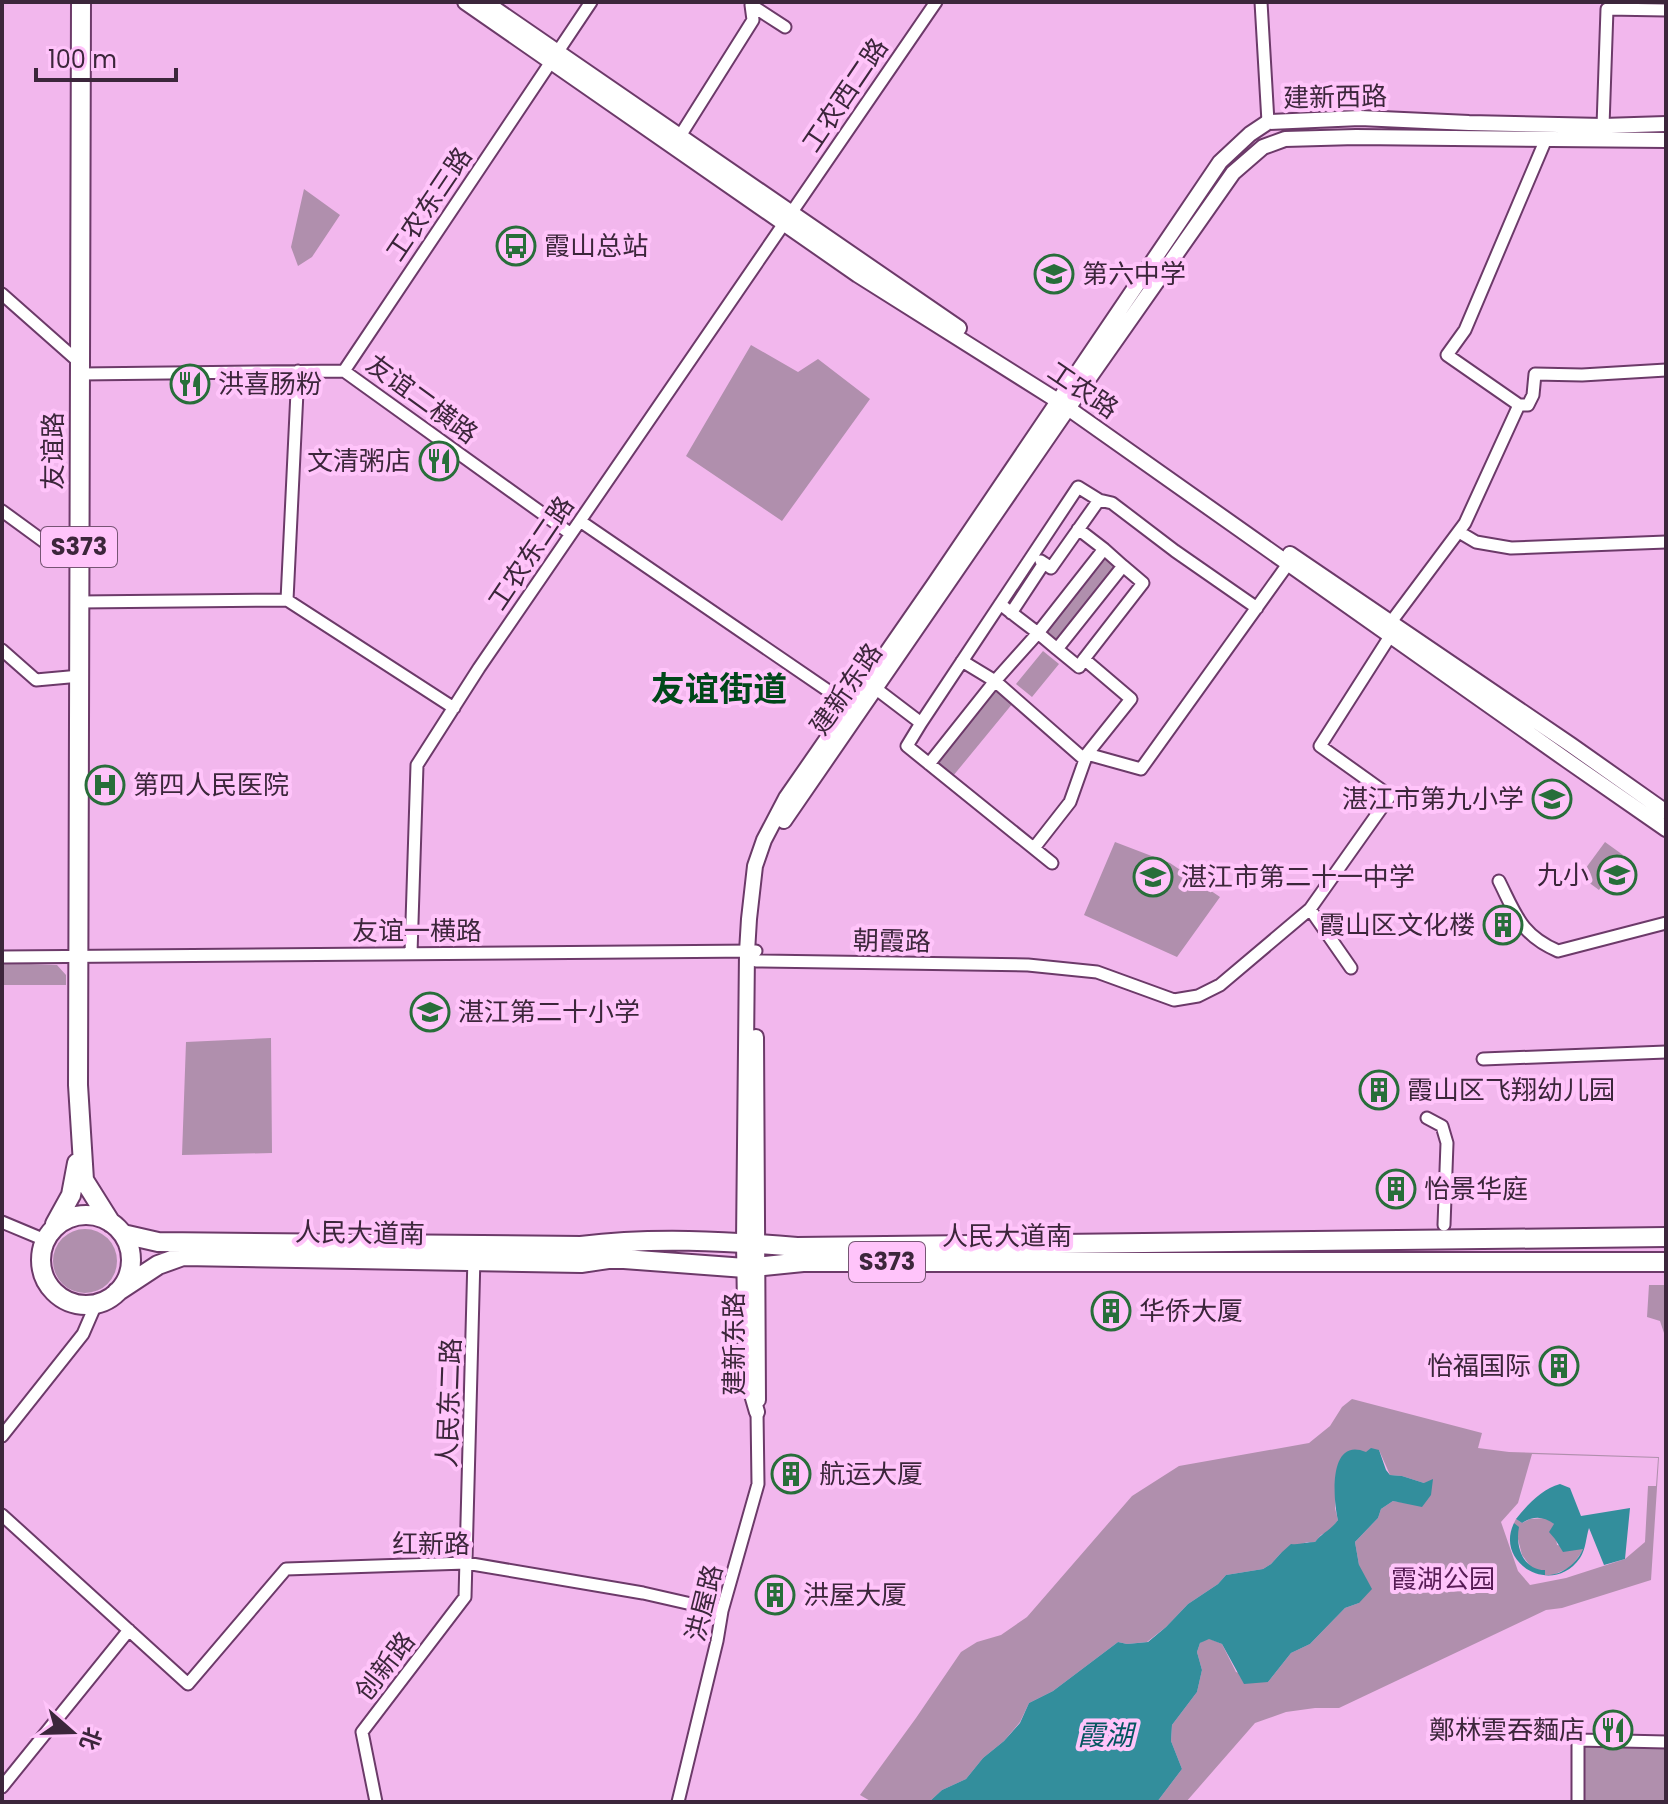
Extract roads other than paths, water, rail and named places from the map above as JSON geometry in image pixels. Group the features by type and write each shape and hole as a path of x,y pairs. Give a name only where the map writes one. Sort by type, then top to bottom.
{"main road":[{"name":"友谊路","path":"48,1236 71,1195 78,1152 81,2"},
{"name":"友谊路","path":"79,1092 84,1180 117,1228"},
{"name":"S373","path":"48,1236 61,1222 86,1215 99,1217 117,1228 128,1245 131,1257 129,1270 117,1292 96,1304"},
{"name":"人民大道南","path":"117,1228 158,1242 474,1252 581,1263 624,1259 751,1267 803,1262 1666,1262"},
{"name":"人民大道南","path":"117,1292 158,1265 183,1256 474,1252 608,1242 750,1243 797,1247 1663,1234"},
{"path":"48,1236 41,1254 47,1282 56,1294 68,1301 82,1305 96,1304"}],"street":[{"name":"工农路","path":"465,2 680,136 788,218"},
{"name":"工农路","path":"485,2 554,56 788,218 1393,628 1559,736 1666,812"},
{"name":"工农东三路","path":"344,371 591,2"},
{"name":"工农西二路","path":"788,218 936,2"},
{"path":"1261,2 1268,122"},
{"path":"752,4 785,27"},
{"path":"680,136 753,20 752,4"},
{"path":"1603,126 1607,9 1666,10"},
{"name":"建新西路","path":"1062,405 1220,162 1268,122 1360,118 1603,126 1666,124"},
{"name":"建新西路","path":"1062,405 1233,173 1263,147 1285,139 1356,137 1666,140"},
{"path":"1546,139 1465,330 1447,355 1519,405 1528,405 1533,395 1535,374 1582,375 1666,370"},
{"name":"工农东二路","path":"411,953 417,765 788,218"},
{"path":"2,294 80,368"},
{"name":"友谊二横路","path":"80,368 344,371 571,534"},
{"path":"287,600 298,371"},
{"name":"工农路","path":"1062,405 1288,564 1393,628 1666,829"},
{"name":"建新东路","path":"757,1412 746,1374 751,1267 753,954 762,870 771,843 795,803 1062,405"},
{"name":"建新东路","path":"753,954 749,919 755,866 764,840 786,798 1062,405"},
{"path":"1393,628 1465,523 1519,405"},
{"path":"1052,863 907,746 1078,487 1099,500 1112,503 1257,608"},
{"path":"1033,555 1051,568 1099,500"},
{"path":"2,511 50,546 79,556"},
{"path":"580,521 849,705"},
{"path":"1000,604 1079,667 1143,583 1078,529"},
{"path":"1459,532 1476,542 1511,548 1666,542"},
{"path":"929,764 1104,549"},
{"path":"1011,613 1044,563"},
{"path":"962,661 995,681 1086,757 1141,769 1288,564"},
{"path":"1057,649 1123,566"},
{"path":"79,602 287,600 454,708"},
{"name":"朝霞路","path":"753,954 1028,965 1097,972 1174,1000 1198,996 1220,985 1310,909 1390,796 1320,746 1393,628"},
{"path":"2,650 36,680 80,676"},
{"path":"1034,848 1070,802 1086,757 1131,699 1084,659"},
{"path":"875,688 921,723"},
{"path":"1499,881 1529,934 1558,951 1666,923"},
{"path":"1310,909 1351,968"},
{"name":"友谊一横路","path":"2,955 753,954"},
{"path":"1483,1059 1666,1052"},
{"path":"1427,1118 1442,1126 1447,1143 1444,1225"},
{"path":"2,1222 48,1236"},
{"name":"人民东二路","path":"466,1563 474,1252"},
{"path":"2,1436 83,1334 96,1304"},
{"name":"洪屋路","path":"678,1802 722,1611 758,1484 757,1412"},
{"path":"2,1515 129,1630 2,1787"},
{"name":"红新路","path":"129,1630 188,1684 286,1569 466,1563 643,1593 722,1611"},
{"name":"创新路","path":"376,1802 362,1732 465,1597 466,1563"},
{"path":"1460,1724 1566,1729 1578,1740 1666,1742"},
{"path":"1578,1740 1578,1802"}],"water":[{"name":"霞湖","path":"1371,1448 1379,1450 1390,1475 1424,1483 1433,1479 1431,1495 1422,1507 1393,1501 1381,1509 1378,1518 1355,1542 1359,1565 1372,1589 1359,1603 1345,1608 1310,1644 1291,1653 1268,1682 1244,1684 1222,1644 1209,1639 1200,1643 1197,1652 1202,1670 1197,1692 1172,1725 1171,1741 1182,1769 1157,1802 929,1802 942,1790 966,1779 1020,1723 1029,1703 1053,1691 1118,1642 1148,1642 1188,1604 1226,1575 1263,1569 1291,1544 1315,1542 1338,1520 1335,1485 1339,1461 1345,1453 1354,1449 1366,1452"},
{"path":"1560,1484 1570,1488 1581,1516 1630,1508 1625,1559 1604,1565 1589,1528 1585,1547 1580,1558 1569,1569 1555,1575 1550,1575 1568,1568 1583,1549 1563,1552 1549,1532 1554,1524 1546,1519 1534,1518 1522,1523 1516,1519 1536,1498"},
{"path":"1514,1523 1519,1527 1518,1542 1522,1556 1531,1566 1545,1570 1545,1575 1529,1570 1512,1551 1510,1538"}],"place":[{"name":"霞山总站","path":"516,246"},
{"name":"第六中学","path":"1054,274"},
{"name":"洪喜肠粉","path":"190,384"},
{"name":"文清粥店","path":"439,461"},
{"name":"第四人民医院","path":"105,785"},
{"name":"湛江市第九小学","path":"1552,799"},
{"name":"九小","path":"1617,875"},
{"name":"湛江市第二十一中学","path":"1153,877"},
{"name":"霞山区文化楼","path":"1503,925"},
{"name":"湛江第二十小学","path":"430,1012"},
{"name":"霞山区飞翔幼儿园","path":"1379,1090"},
{"name":"怡景华庭","path":"1396,1189"},
{"name":"华侨大厦","path":"1111,1311"},
{"name":"怡福国际","path":"1559,1366"},
{"name":"航运大厦","path":"791,1474"},
{"name":"洪屋大厦","path":"775,1595"},
{"name":"鄭林雲吞麵店","path":"1613,1730"}],"district":[{"name":"友谊街道","path":"719,689"}],"park label":[{"name":"霞湖公园","path":"1443,1579"}]}
